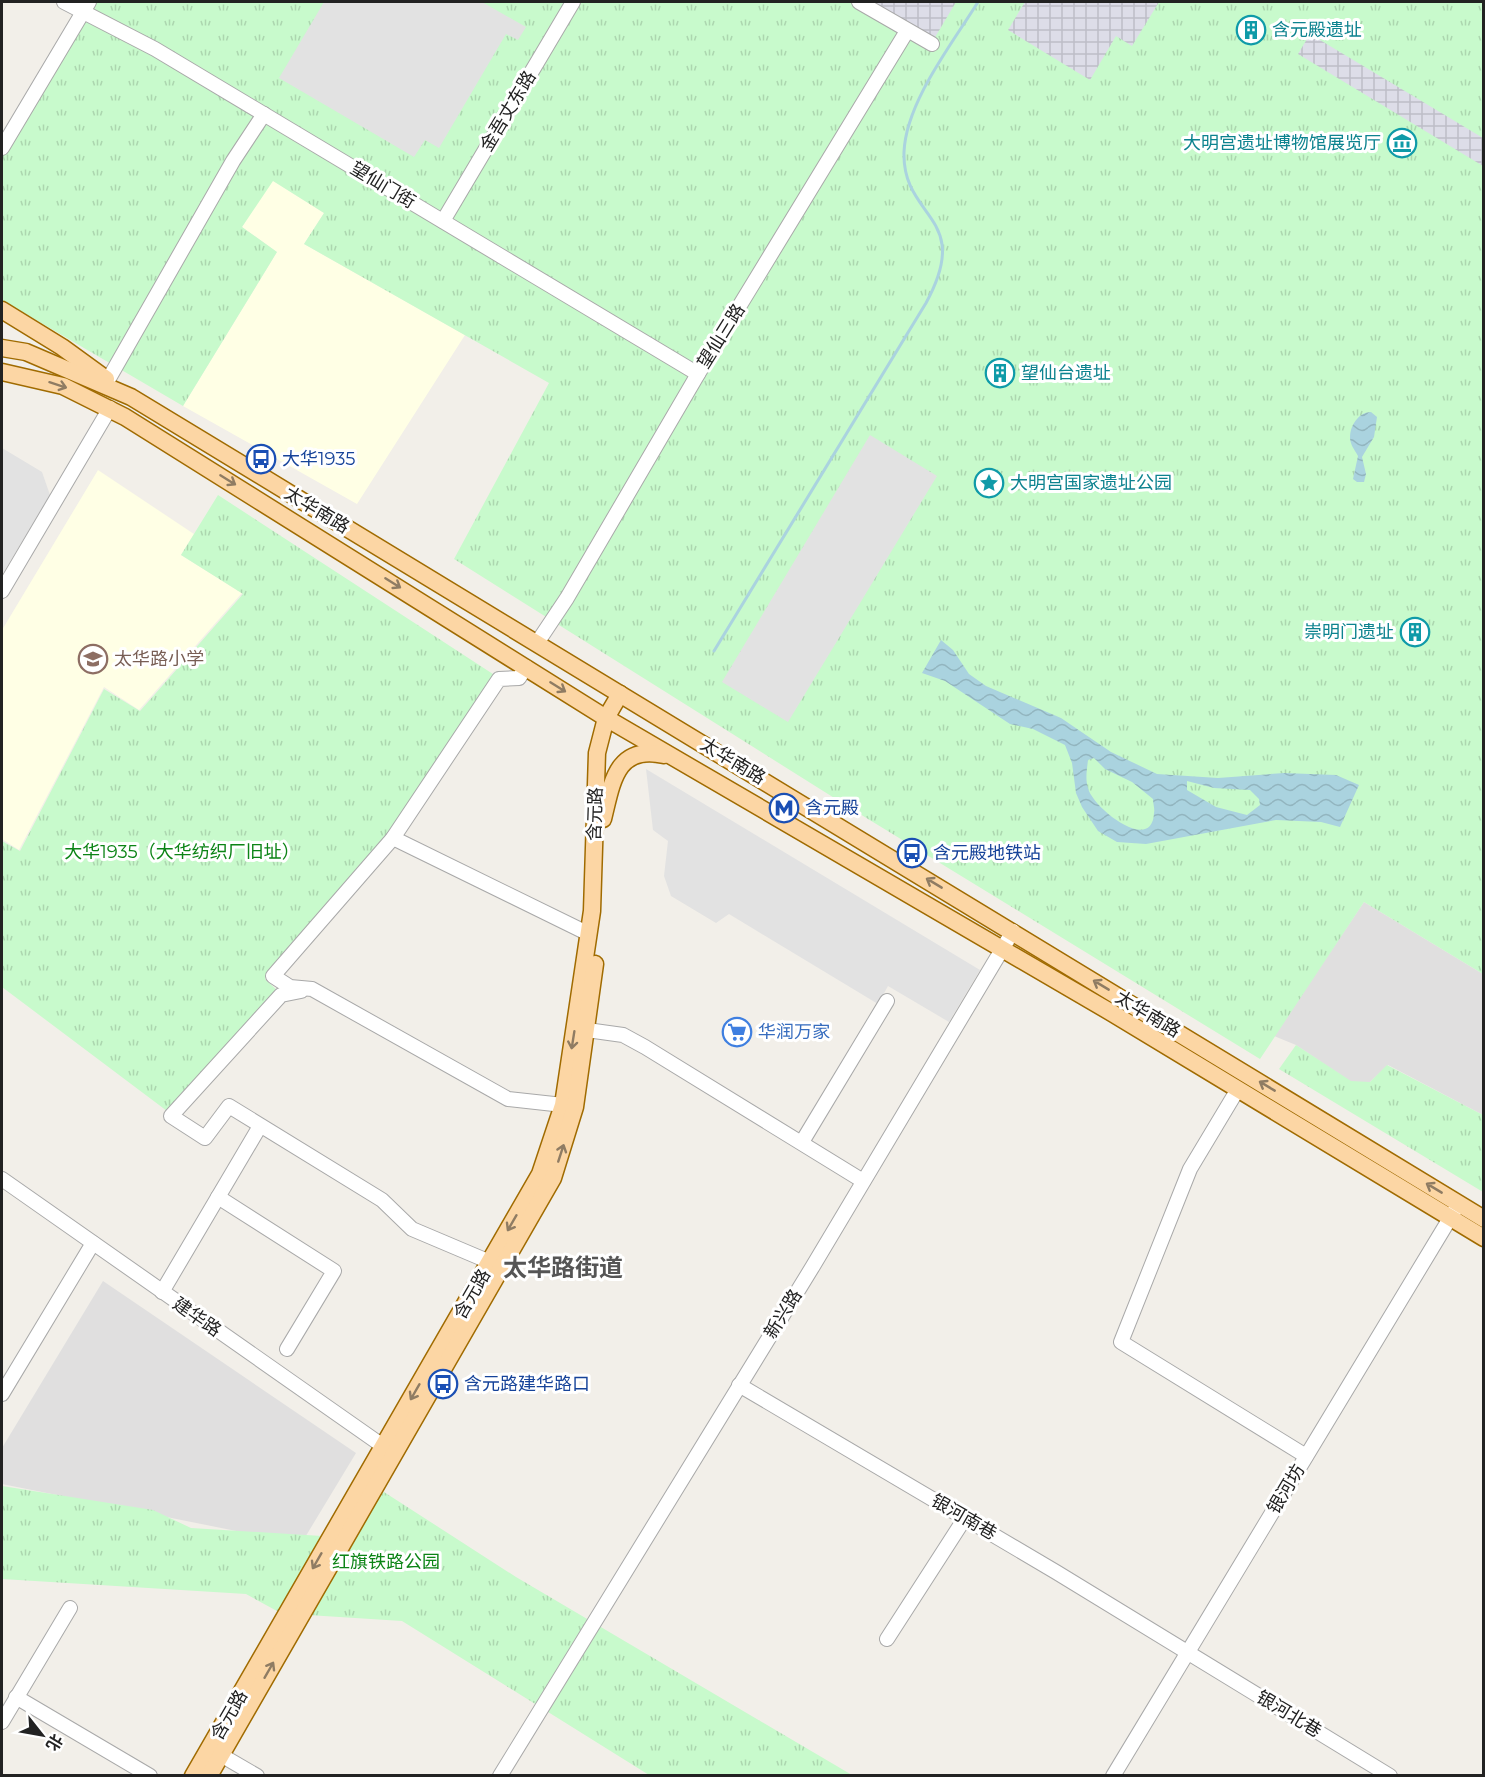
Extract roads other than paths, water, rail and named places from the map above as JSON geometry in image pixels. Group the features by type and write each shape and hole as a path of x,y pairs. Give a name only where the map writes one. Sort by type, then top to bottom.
{"main road":[{"path":"2,310 62,347 131,397"},
{"name":"太华南路","path":"2,348 26,352 131,397 1013,930 1484,1218"},
{"name":"太华南路","path":"2,372 63,386 110,408 610,720 1238,1089 1484,1238"},
{"name":"含元路","path":"388,1450 540,1174 563,1105 592,911 597,753 610,720 625,697"},
{"name":"含元路","path":"193,1776 215,1751 388,1450 553,1178 575,1107 587,1030 597,938 610,720"},
{"path":"603,819 613,782 624,762 634,755 646,753 677,759"},
{"name":"含元路","path":"209,1776 215,1751"}],"street":[{"name":"望仙门街","path":"64,2 86,7 698,374"},
{"name":"金吾丈东路","path":"443,221 573,2"},
{"path":"859,2 932,44"},
{"path":"2,148 86,7"},
{"name":"望仙三路","path":"537,643 567,598 698,374 907,31"},
{"path":"108,380 233,161 264,114"},
{"path":"2,591 110,408"},
{"path":"526,667 519,678 499,679 393,838 273,976 290,987 312,988 508,1099 563,1105"},
{"path":"393,838 589,934"},
{"name":"新兴路","path":"500,1776 864,1181 1013,930"},
{"path":"312,988 281,995 171,1116 205,1138 229,1106 382,1200 412,1229 490,1262"},
{"path":"802,1142 886,1001"},
{"path":"587,1030 623,1035 864,1181"},
{"path":"1238,1089 1190,1169 1121,1342 1306,1456"},
{"path":"162,1292 260,1126"},
{"name":"建华路","path":"2,1179 388,1450"},
{"path":"218,1197 334,1271 287,1349"},
{"name":"银河坊","path":"1113,1776 1459,1203"},
{"path":"2,1394 93,1243"},
{"name":"银河南巷","path":"739,1385 1188,1652"},
{"path":"888,1639 965,1518"},
{"path":"2,1722 70,1608"},
{"name":"银河北巷","path":"1188,1652 1390,1776"},
{"path":"16,1697 150,1776"},
{"path":"215,1751 257,1776"}],"water":[{"path":"1371,412 1377,417 1374,437 1362,457 1366,474 1364,482 1357,482 1353,479 1358,456 1351,443 1350,433 1357,418"},
{"path":"941,640 953,650 969,674 986,686 1061,718 1111,752 1157,774 1218,778 1284,773 1336,775 1359,785 1340,827 1321,822 1276,820 1146,844 1117,842 1098,831 1082,807 1076,793 1072,763 1065,745 1033,729 1010,724 945,681 922,673","holes":["1094,758 1105,769 1132,782 1153,799 1154,811 1151,825 1143,829 1133,829 1100,806 1088,788 1086,774 1088,760","1187,781 1214,788 1250,790 1259,799 1260,805 1247,815 1216,807 1187,790"]}],"waterway":[{"path":"714,651 926,303 939,274 943,252 940,234 913,192 906,174 904,152 907,133 921,94 978,2"}],"place":[{"name":"含元殿遗址","path":"1251,30"},
{"name":"大明宫遗址博物馆展览厅","path":"1402,143"},
{"name":"望仙台遗址","path":"1000,373"},
{"name":"大华1935","path":"261,459"},
{"name":"大明宫国家遗址公园","path":"989,483"},
{"name":"崇明门遗址","path":"1415,632"},
{"name":"太华路小学","path":"93,659"},
{"name":"含元殿","path":"784,808"},
{"name":"含元殿地铁站","path":"912,853"},
{"name":"华润万家","path":"737,1032"},
{"name":"含元路建华路口","path":"443,1384"}],"district":[{"name":"太华路街道","path":"563,1267"}],"park label":[{"name":"大华1935（大华纺织厂旧址）","path":"182,852"},
{"name":"红旗铁路公园","path":"386,1562"}]}
